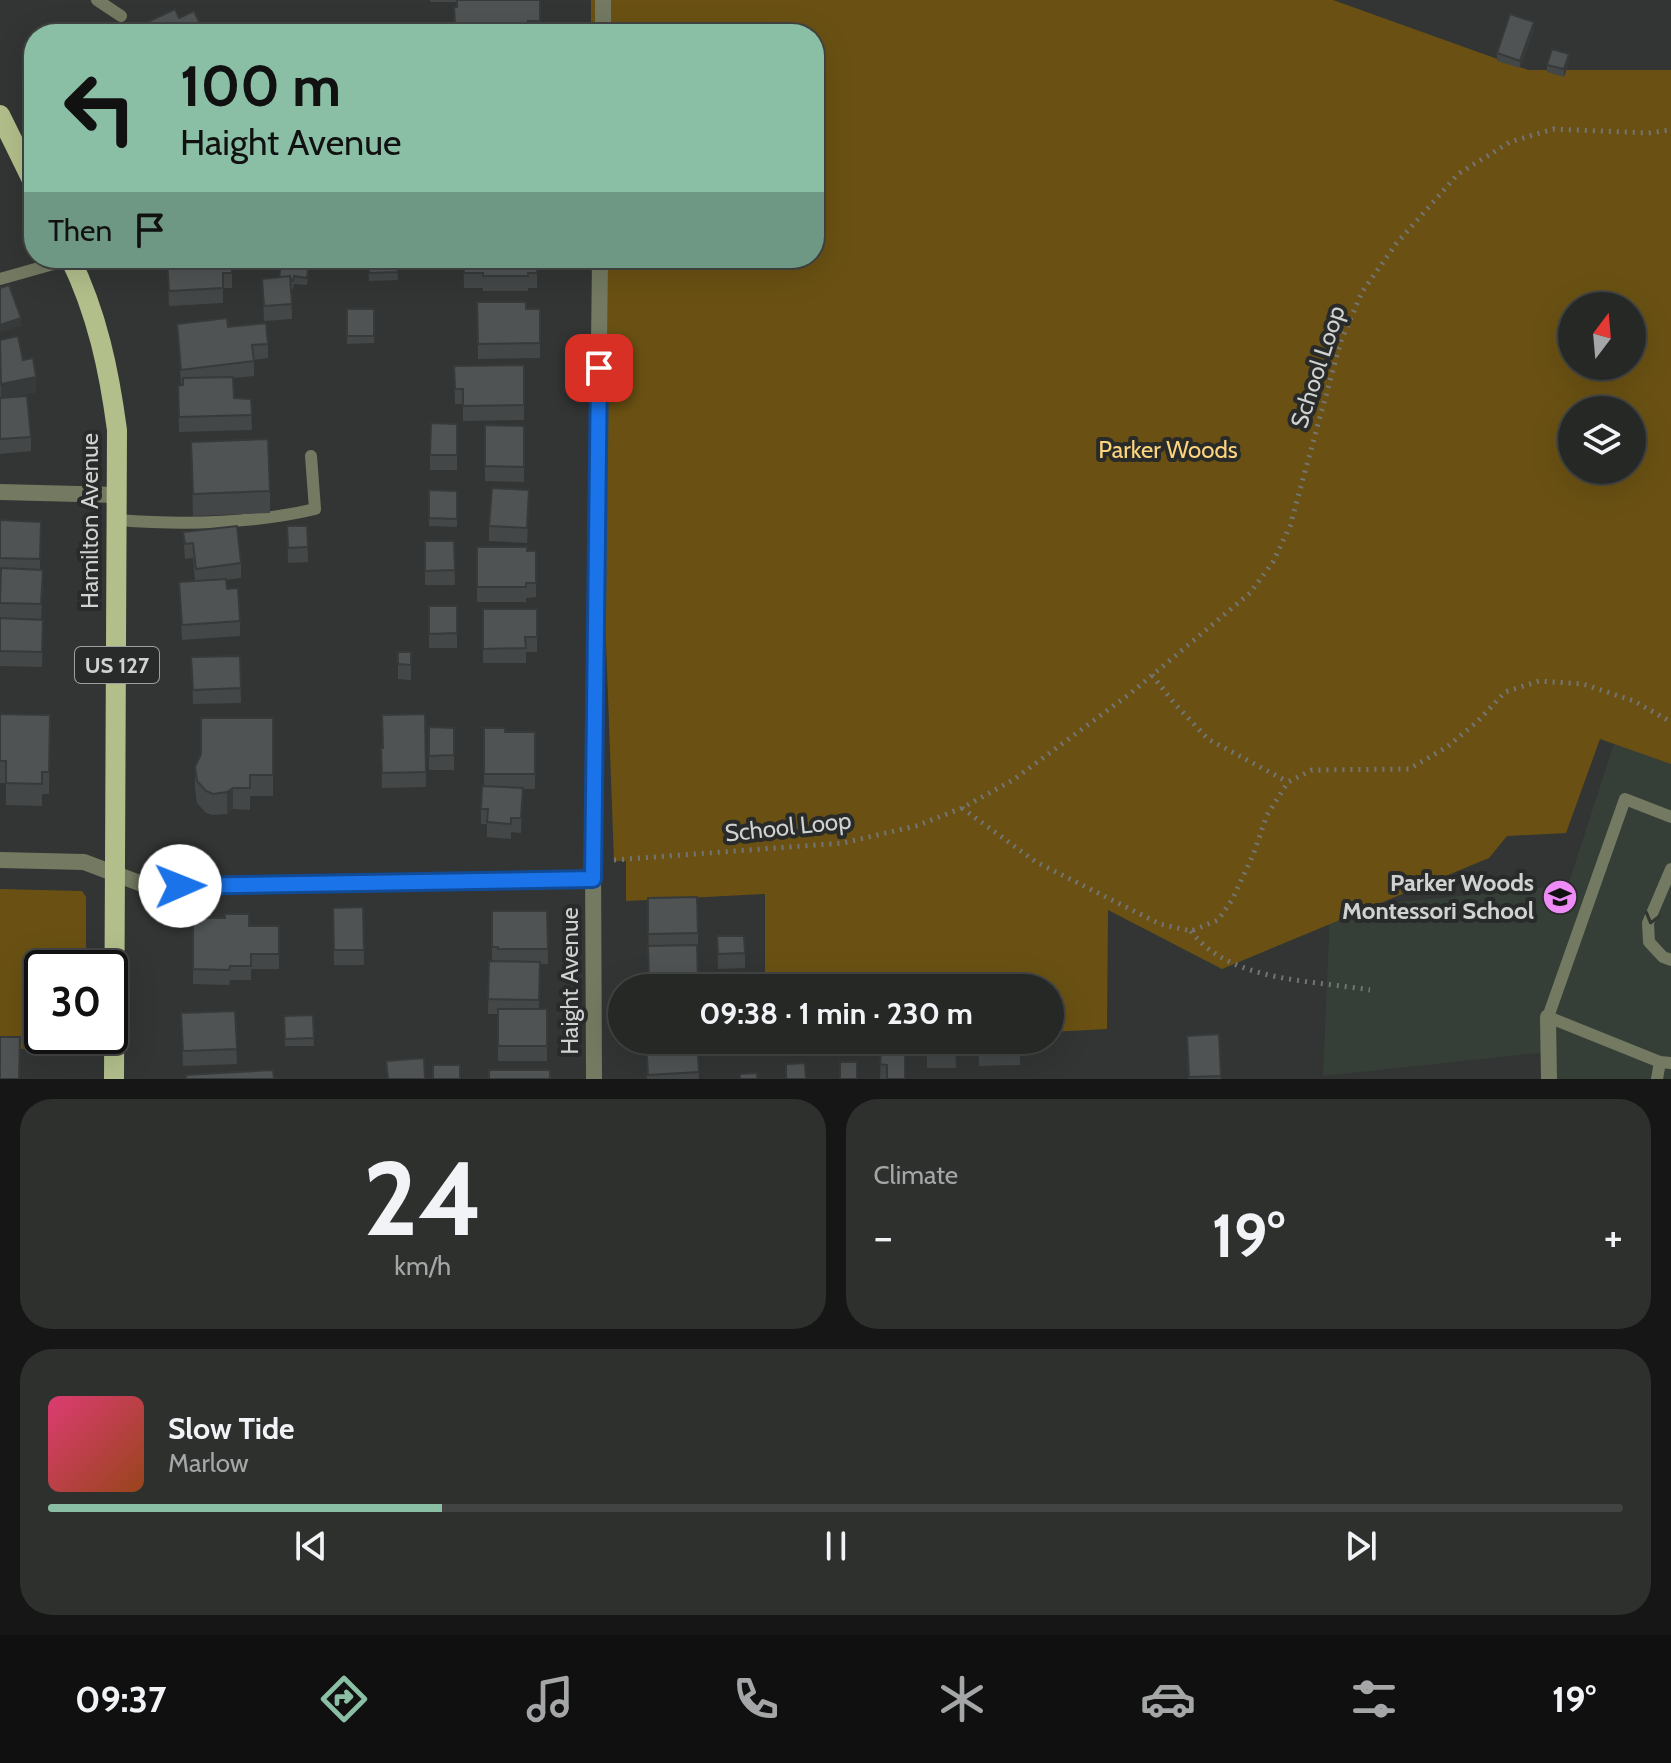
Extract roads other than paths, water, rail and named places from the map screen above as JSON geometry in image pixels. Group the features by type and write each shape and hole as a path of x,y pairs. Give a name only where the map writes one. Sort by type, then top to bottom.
{"main road":[{"path":"0,115 24,164"},
{"name":"Hamilton Avenue","path":"76,268 99,330 117,430 114,1079"}],"street":[{"path":"603,0 603,24"},
{"name":"Haight Avenue","path":"594,1079 593,879 600,268"},
{"path":"0,492 118,495"},
{"path":"0,860 84,862 150,887 593,879"},
{"path":"1548,1017 1549,1079"}],"lane":[{"path":"97,0 121,16"},
{"path":"0,279 37,268"},
{"path":"118,520 151,523 260,519 315,509 311,456"},
{"path":"1657,1079 1666,1062 1548,1017 1625,799 1671,817"},
{"path":"1671,869 1648,923 1649,942 1663,957 1671,960"}],"place":[{"name":"Parker Woods Montessori School","path":"1560,897"}],"park label":[{"name":"Parker Woods","path":"1168,450"}]}
